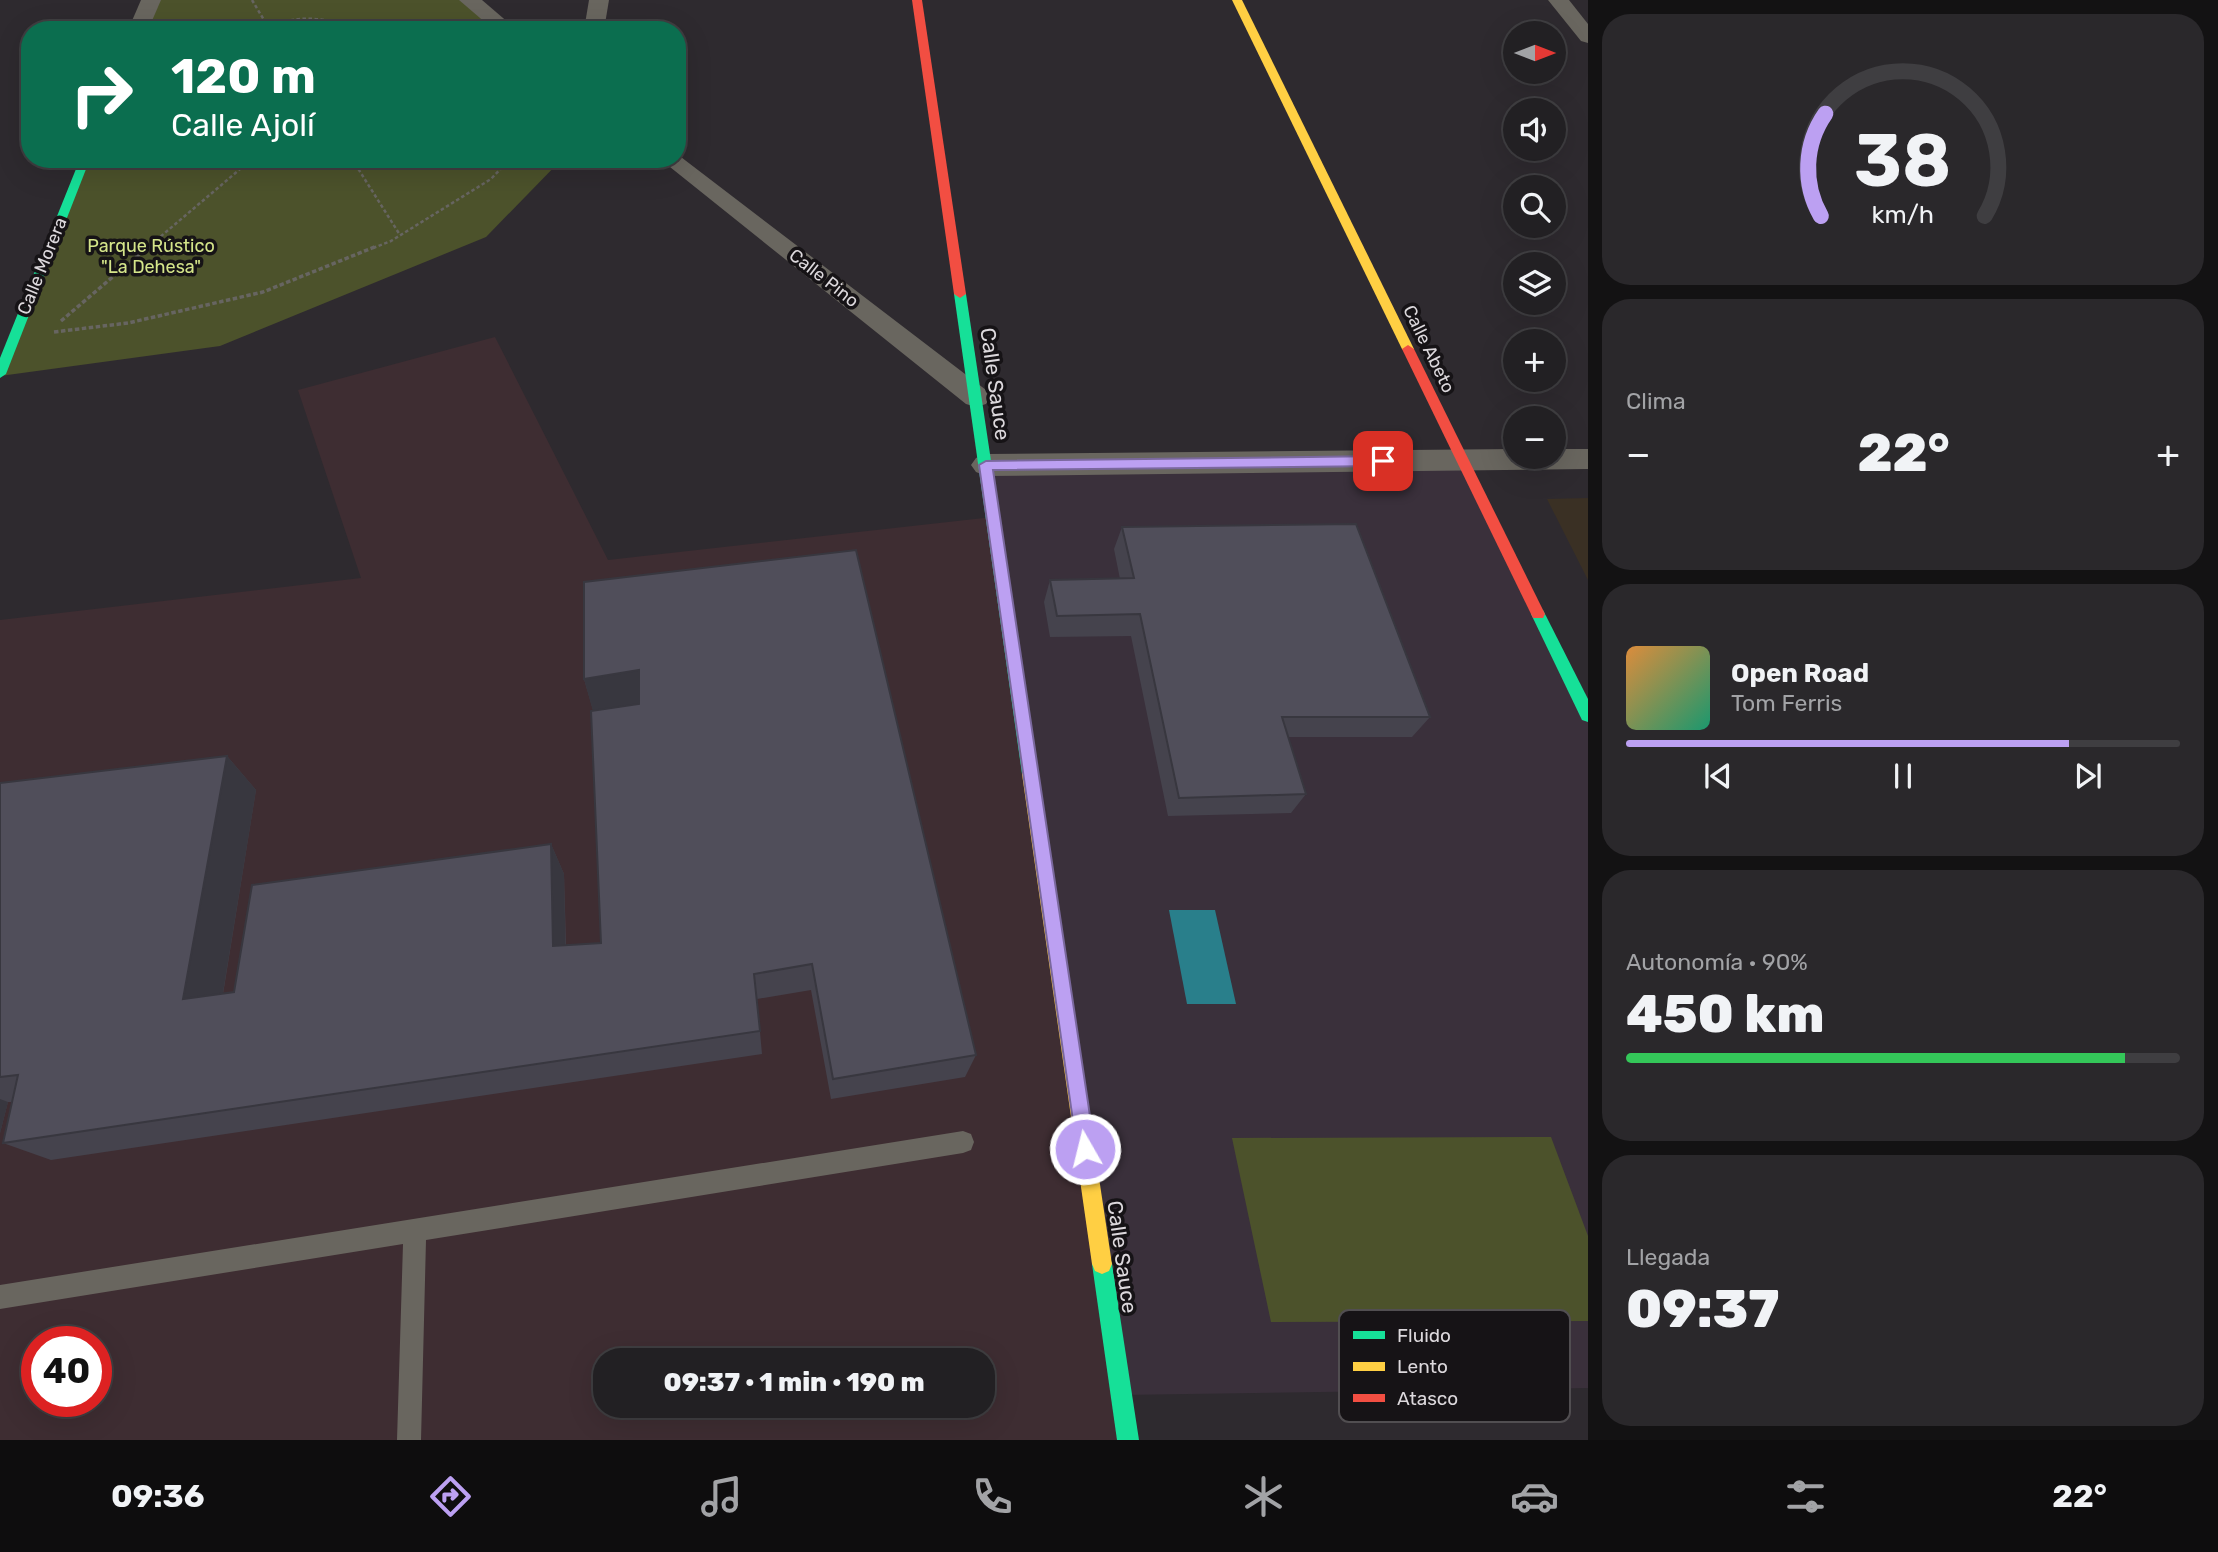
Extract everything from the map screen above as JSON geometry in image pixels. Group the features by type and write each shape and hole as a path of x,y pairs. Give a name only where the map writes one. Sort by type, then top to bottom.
{"street":[{"path":"142,21 151,0"},
{"path":"469,0 496,21"},
{"path":"596,21 599,0"},
{"name":"Calle Sauce","path":"917,0 1128,1440"},
{"name":"Calle Abeto","path":"1237,0 1588,715"},
{"path":"1558,0 1588,37"},
{"name":"Calle Morera","path":"0,374 81,168"},
{"name":"Calle Pino","path":"683,168 976,397"},
{"path":"986,465 1588,459"}],"lane":[{"path":"0,1297 963,1142"},
{"path":"409,1440 415,1230"}],"path":[{"path":"252,0 265,21"},
{"path":"280,21 322,18 336,21"},
{"path":"241,168 46,333 128,323 263,292 400,236 491,179 501,168"},
{"path":"358,168 400,236"}],"shaded area":[{"path":"495,337 608,560 993,517 1128,1440 0,1440 0,620 361,578 298,390"},
{"path":"1462,460 1588,715 1588,1388 1570,1388 1570,1310 1339,1310 1339,1392 1121,1395 986,465"},
{"path":"1588,498 1588,580 1547,499"}],"green space":[{"path":"151,0 469,0 496,21 142,21"},
{"name":"Parque Rústico \"La Dehesa\"","path":"81,168 553,168 486,237 220,346 0,376"},
{"path":"1551,1137 1588,1236 1588,1321 1570,1321 1570,1310 1339,1310 1339,1322 1271,1322 1232,1138"}],"water":[{"path":"1169,910 1215,910 1236,1004 1187,1004"}],"building":[{"path":"1356,524 1430,717 1282,717 1306,794 1179,798 1140,614 1057,616 1050,580 1134,578 1122,527"},
{"path":"856,550 976,1055 833,1079 812,964 754,974 760,1031 3,1143 18,1075 0,1077 0,783 227,756 183,999 234,992 252,885 551,844 553,946 601,943 591,711 639,704 639,670 584,679 584,582"}],"traffic: fast":[{"path":"0,374 81,168"},
{"path":"960,294 1030,774"},
{"path":"1538,614 1588,715"},
{"path":"1102,1264 1128,1440"}],"traffic: slow":[{"path":"1237,0 1408,349"},
{"path":"1030,774 1102,1264"}],"traffic: jam":[{"path":"917,0 960,294"},
{"path":"1408,349 1538,614"}],"route":[{"path":"1085,1149 986,465 1383,461"}]}
